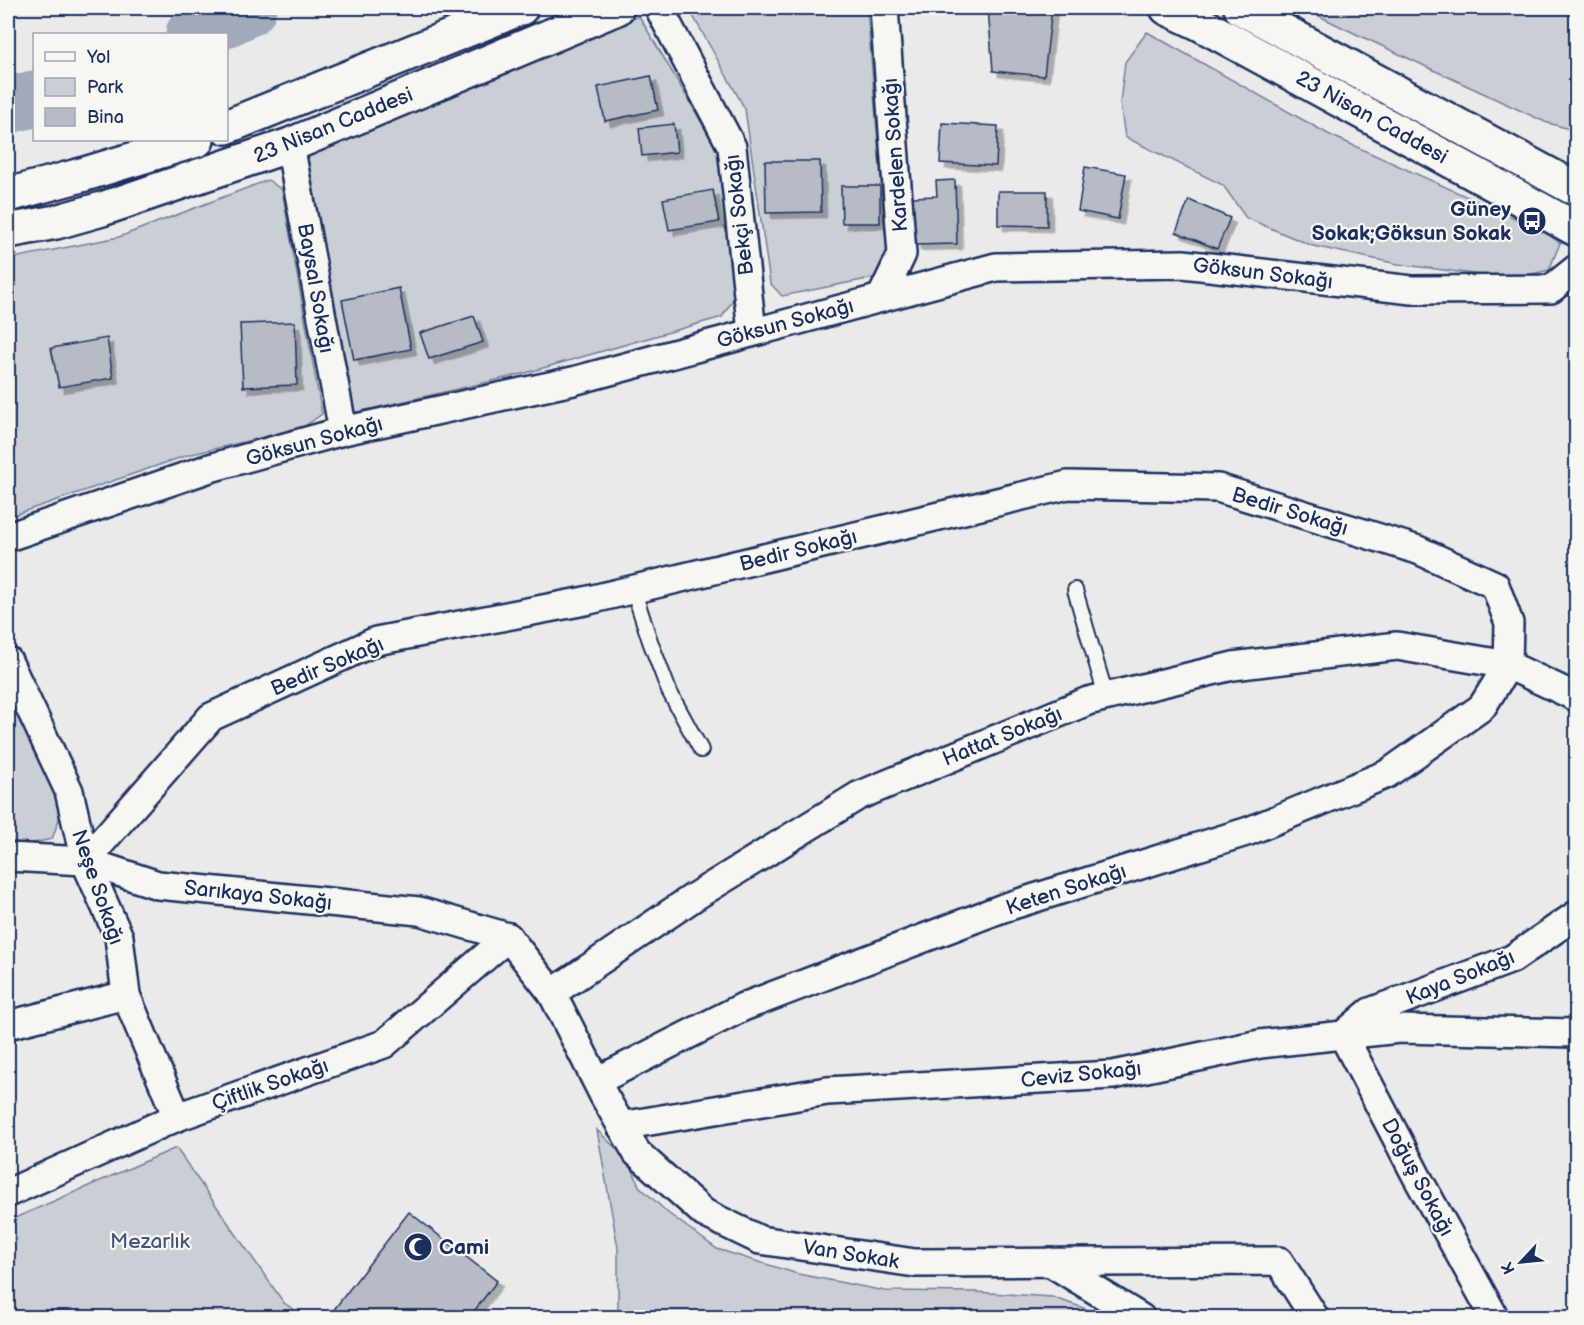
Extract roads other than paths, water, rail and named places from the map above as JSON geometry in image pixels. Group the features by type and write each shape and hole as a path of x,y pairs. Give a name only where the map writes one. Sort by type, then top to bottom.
{"street":[{"name":"23 Nisan Caddesi","path":"228,126 521,8"},
{"name":"23 Nisan Caddesi","path":"8,231 56,222 102,209 290,145 616,8"},
{"name":"Bekçi Sokağı","path":"659,8 732,147 752,332"},
{"name":"Kardelen Sokağı","path":"881,298 902,254 884,8"},
{"name":"23 Nisan Caddesi","path":"1167,8 1190,15 1576,229"},
{"name":"23 Nisan Caddesi","path":"1241,8 1576,188"},
{"path":"8,195 193,141"},
{"name":"Baysal Sokağı","path":"290,145 343,431"},
{"name":"Göksun Sokağı","path":"8,537 210,468 343,431 573,381 996,267 1183,264 1412,290 1551,289 1576,269"},
{"name":"Bedir Sokağı","path":"85,861 211,717 376,641 585,601 1068,485 1218,488 1418,550 1495,585 1509,623 1508,665"},
{"name":"Hattat Sokağı","path":"552,993 694,897 858,796 1088,701 1233,666 1397,646 1508,665"},
{"name":"Neşe Sokağı","path":"8,661 69,791 85,861 119,937 126,995 177,1117"},
{"path":"1508,665 1576,697"},
{"name":"Keten Sokağı","path":"597,1081 743,1007 1003,908 1249,831 1388,774 1482,707 1508,665"},
{"name":"Sarıkaya Sokağı","path":"8,857 85,861 158,885 419,911 508,937"},
{"name":"Kaya Sokağı","path":"1343,1035 1370,1011 1512,959 1576,915"},
{"name":"Van Sokak","path":"508,937 552,993 637,1154 704,1213 760,1239 915,1263 1279,1261 1315,1317"},
{"name":"Çiftlik Sokağı","path":"8,1193 177,1117 384,1044 508,937"},
{"path":"8,1025 126,995"},
{"name":"Ceviz Sokağı","path":"621,1126 827,1091 1113,1075 1260,1044 1400,1029 1576,1033"},
{"name":"Doğuş Sokağı","path":"1343,1035 1495,1317"},
{"path":"1050,1263 1141,1317"}],"lane":[{"path":"633,589 669,691 701,750"},
{"path":"1075,590 1107,696"}],"waterway":[{"path":"196,33 248,8"},
{"path":"8,105 33,99"}],"place":[{"name":"Güney Sokak;Göksun Sokak","path":"1532,221"},
{"name":"Cami","path":"418,1247"}],"park label":[{"name":"Mezarlık","path":"150,1241"}]}
